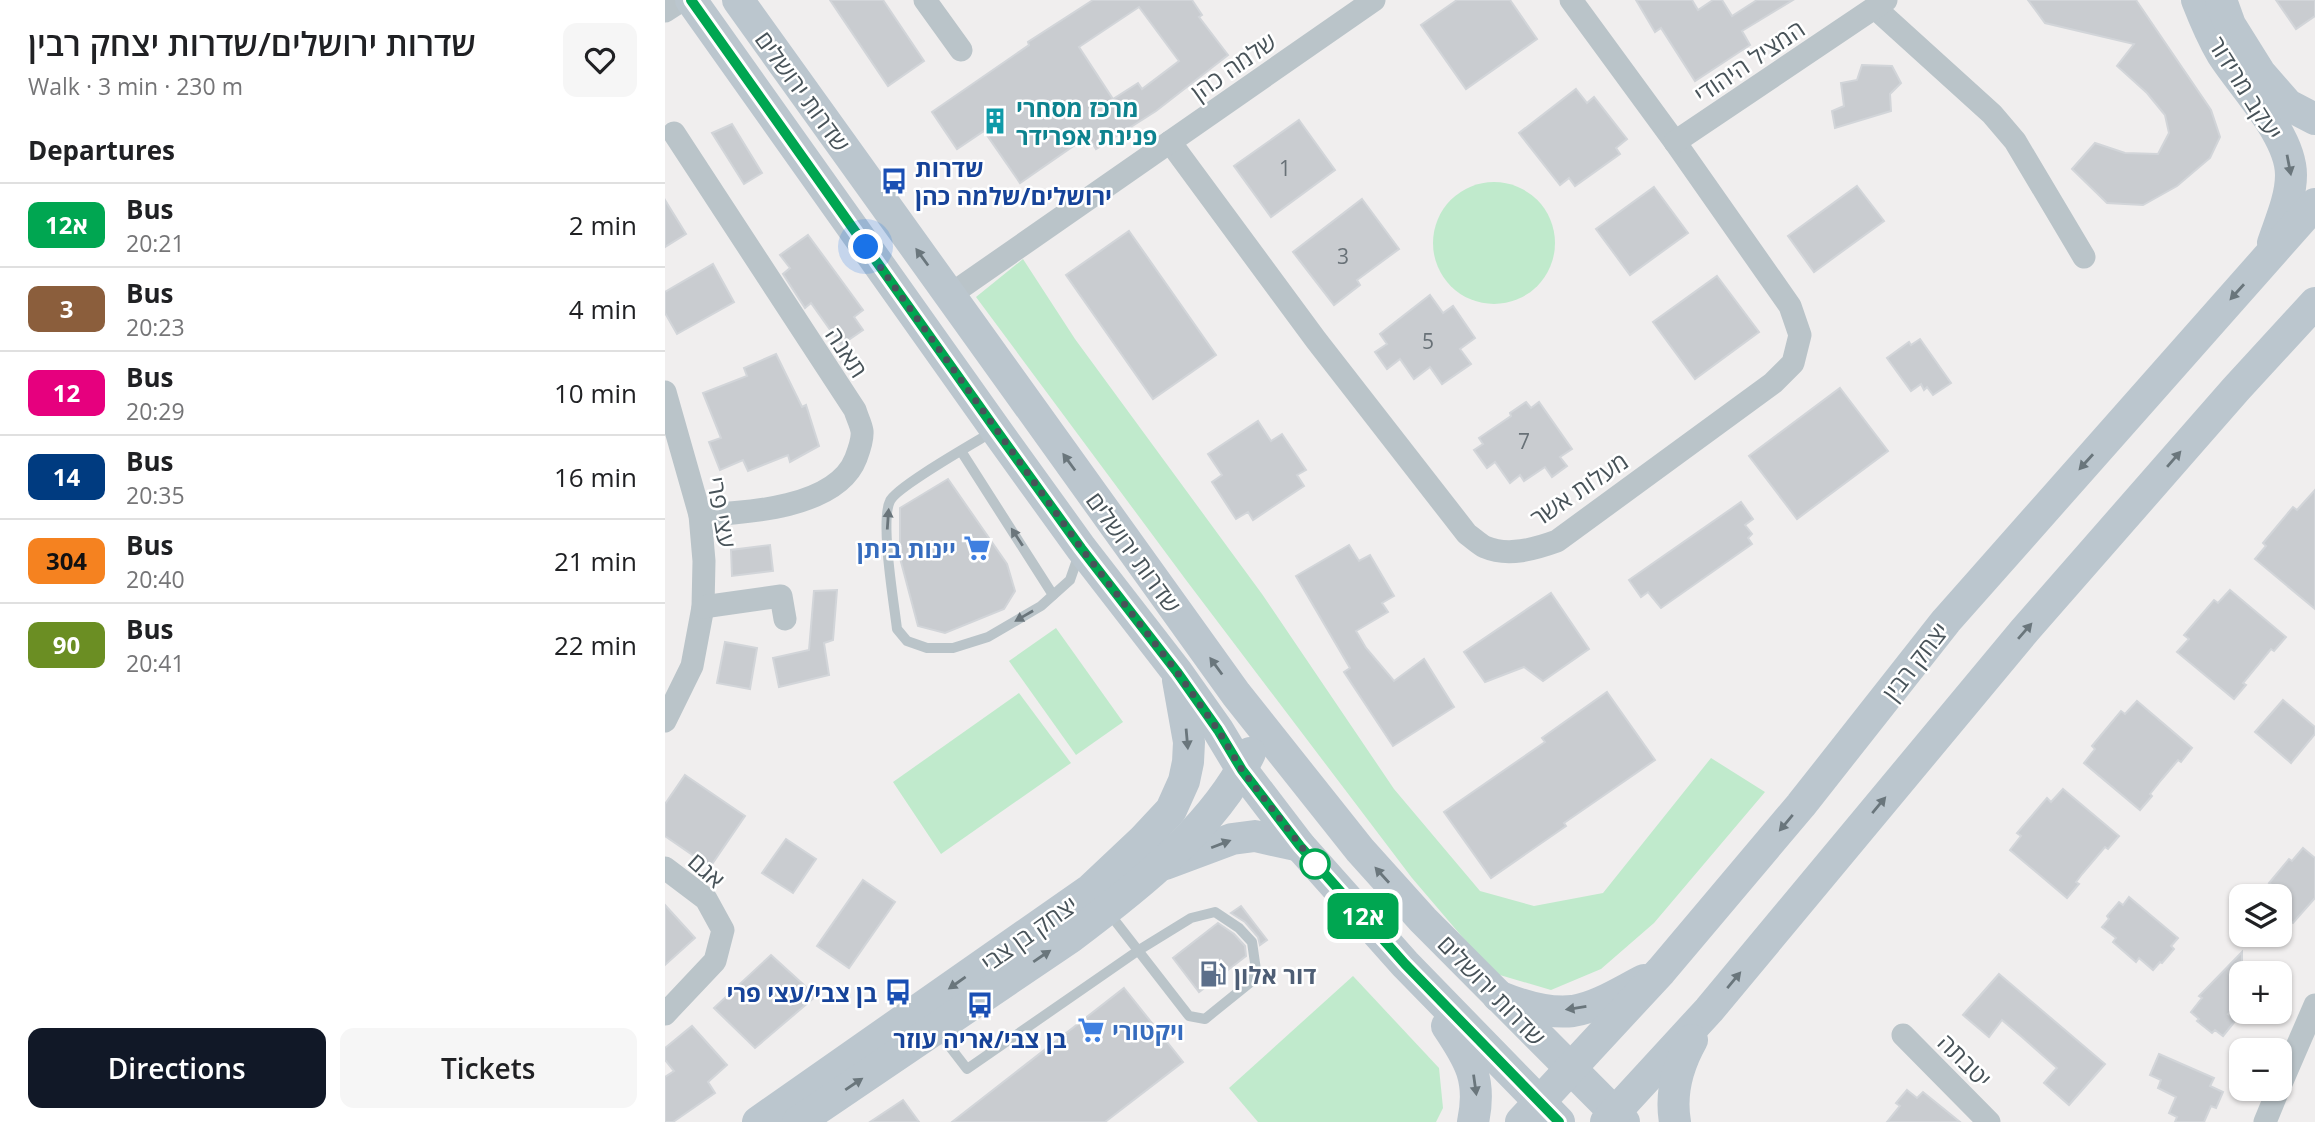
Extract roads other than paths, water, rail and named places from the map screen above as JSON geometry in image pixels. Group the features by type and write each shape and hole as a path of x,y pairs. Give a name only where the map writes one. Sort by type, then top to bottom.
{"main road":[{"name":"שדרות ירושלים","path":"691,0 1081,548 1177,672 1218,730 1242,770 1300,846 1540,1116"},
{"name":"שדרות ירושלים","path":"737,0 1228,683 1360,850 1423,920 1615,1119"},
{"name":"יעקב מרידור","path":"2197,0 2221,52 2275,127 2286,153 2291,175 2286,205 2267,258"},
{"name":"יעקב מרידור","path":"2221,0 2230,25 2260,73 2288,105 2315,119"},
{"name":"יצחק רבין","path":"1540,1116 1570,1070 1661,971 1801,805 1945,621 2315,204"},
{"path":"1615,1119 2025,630 2308,313"},
{"name":"יצחק בן צבי","path":"798,1122 1071,937 1171,810 1184,780 1189,742 1177,672"},
{"name":"יצחק בן צבי","path":"758,1122 1099,900 1157,866 1201,824 1242,770 1251,751 1258,721"},
{"path":"1157,866 1232,839 1255,836 1300,846"},
{"path":"1405,964 1469,1063 1477,1084 1473,1122"},
{"path":"1496,995 1524,1006 1572,1011 1592,1006 1661,971"},
{"path":"1675,1122 1673,1098 1676,1077 1687,1049 1709,1010"}],"street":[{"path":"665,11 682,0"},
{"path":"925,0 961,50"},
{"name":"שלמה כהן","path":"950,295 1374,0"},
{"path":"1571,0 1675,142"},
{"path":"1881,4 1992,114 2015,141 2084,257"},
{"name":"המציל היהודי","path":"1675,142 1881,4"},
{"name":"תאנה","path":"674,133 855,411 863,433 852,469 824,492 791,504 745,513 700,515"},
{"name":"מעלות אשר","path":"1170,142 1316,340 1467,534 1486,547 1507,551 1531,550 1557,541 1773,383 1793,363 1800,335 1790,306 1675,142"},
{"name":"עצי פרי","path":"665,392 700,515 705,561 703,607 692,666 665,721"},
{"path":"703,607 781,596 785,620"},
{"name":"אגם","path":"665,868 706,899 723,930 715,961 665,1014"},
{"path":"2292,1060 2314,1011"},
{"name":"יטבתה","path":"1903,1035 1989,1122"},
{"path":"2265,1122 2274,1101"}],"lane":[{"path":"996,430 910,482 890,499 886,522 897,629 907,641 927,648 953,648 988,637 1041,606 1070,580 1081,548"},
{"path":"961,451 1053,595"},
{"path":"936,1028 967,1069 1139,950 1191,918 1215,912 1239,928 1252,942 1256,970 1252,981 1205,1018 1189,1016 1139,950 1099,900"}],"place":[{"name":"מרכז מסחרי פנינת אפרידר","path":"995,121"},
{"name":"שדרות ירושלים/שלמה כהן","path":"894,181"},
{"name":"יינות ביתן","path":"977,548"},
{"name":"דור אלון","path":"1213,974"},
{"name":"בן צבי/עצי פרי","path":"898,992"},
{"name":"בן צבי/אריה עוזר","path":"980,1005"},
{"name":"ויקטורי","path":"1091,1030"}]}
